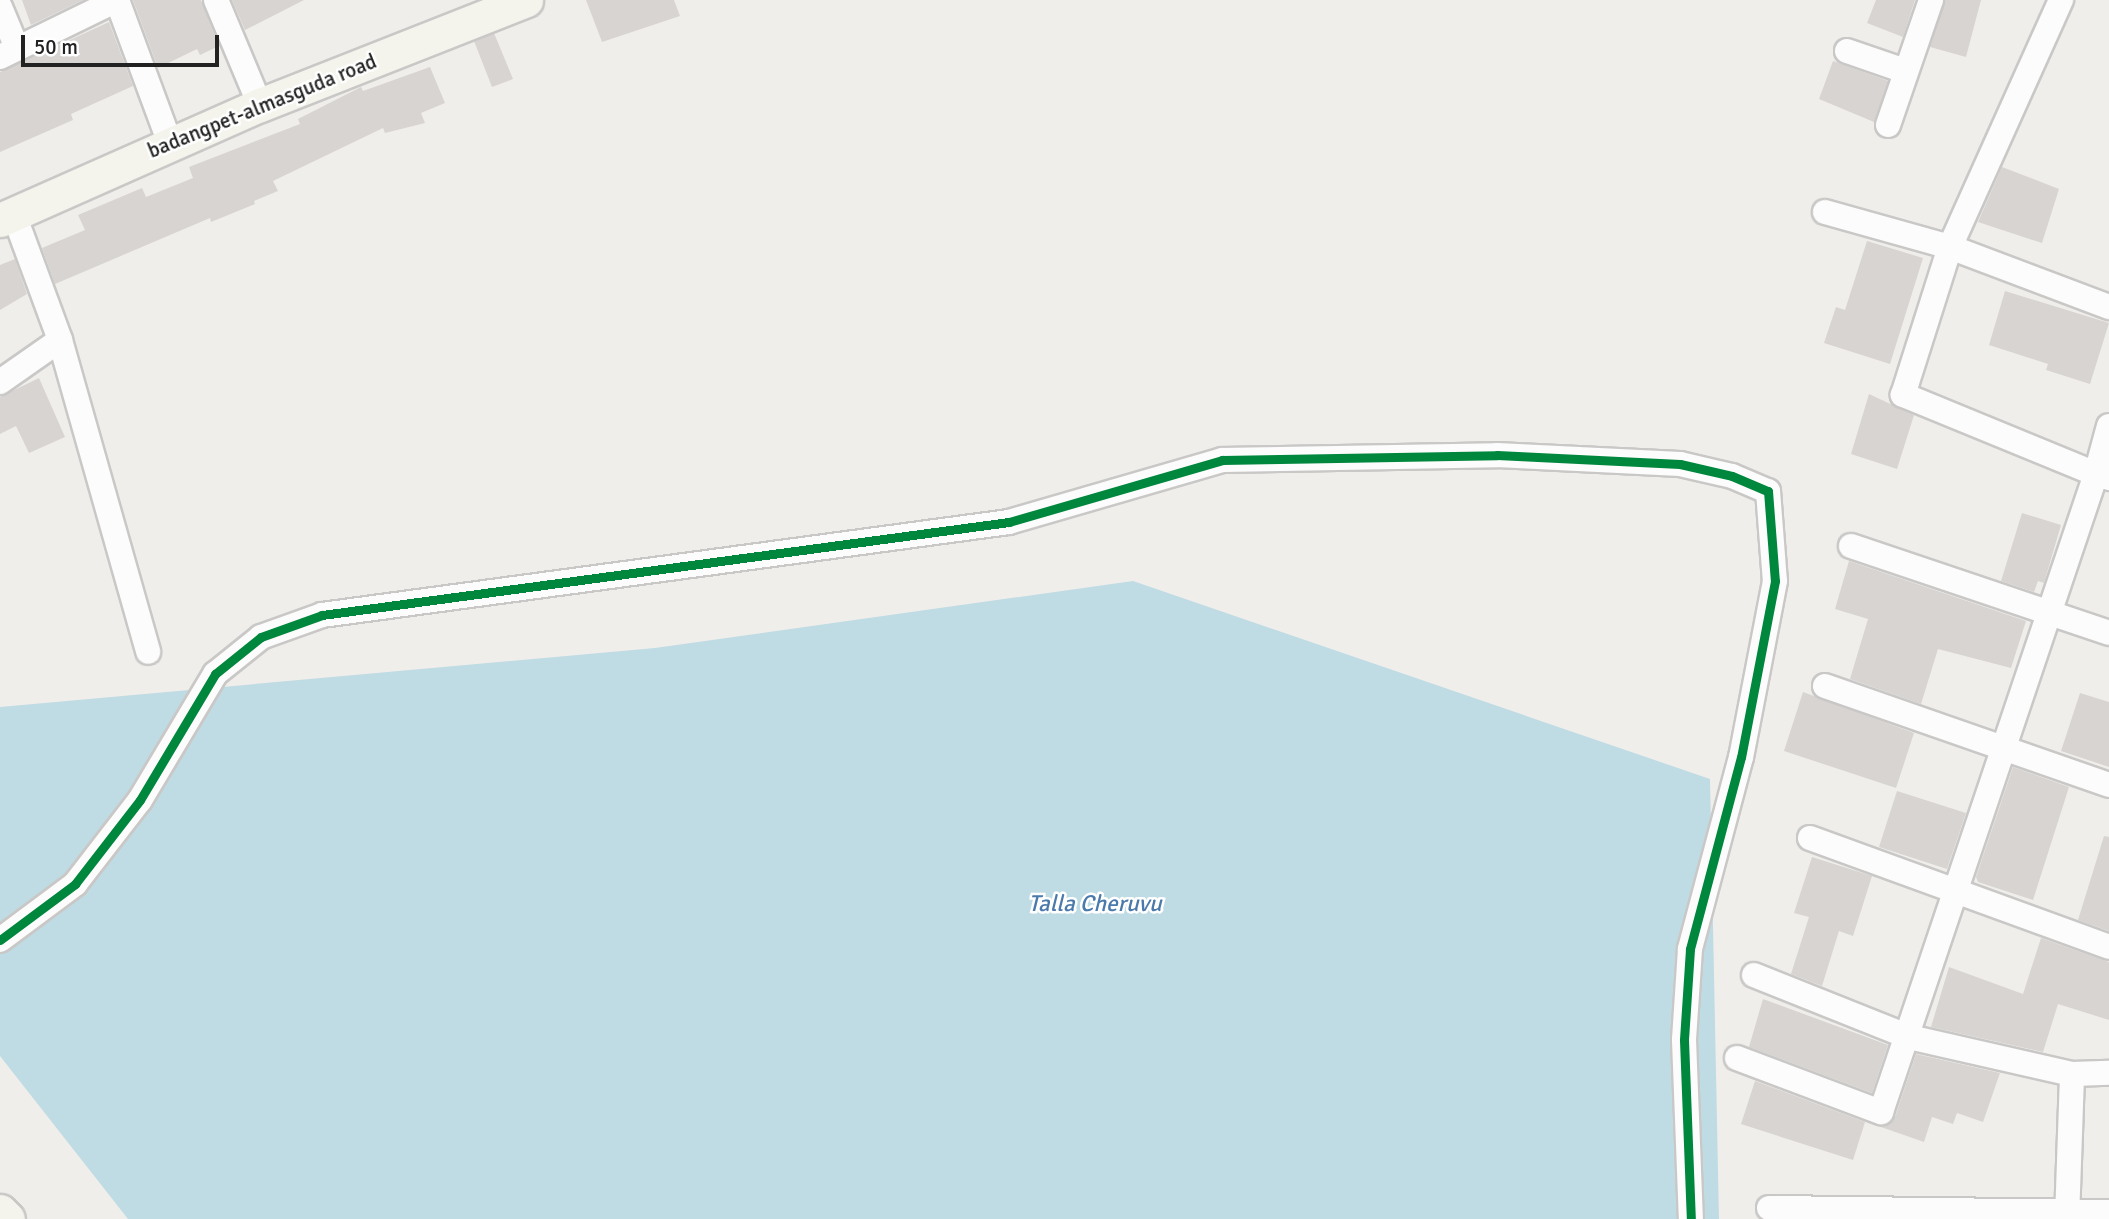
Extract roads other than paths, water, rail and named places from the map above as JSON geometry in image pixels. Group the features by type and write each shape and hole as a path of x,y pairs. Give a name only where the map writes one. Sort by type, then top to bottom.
{"street":[{"path":"0,7 8,52 117,0 170,143"},
{"path":"216,0 260,105"},
{"name":"badangpet-almasguda road","path":"6,216 260,105 526,0"},
{"path":"1888,125 1931,0"},
{"path":"2061,0 1950,247 1903,396 2103,476"},
{"path":"1847,51 1905,71"},
{"path":"1825,212 1950,247 2109,307"},
{"path":"6,216 60,340 148,652"},
{"path":"0,382 60,340"},
{"path":"1737,1058 1881,1112 1909,1037 2051,612 2103,476 2109,426"},
{"path":"0,940 75,884 140,800 215,674 261,636 322,615 1009,523 1222,460 1497,455 1680,464 1732,475 1768,491 1775,581 1741,757 1690,949 1684,1040 1690,1219"},
{"path":"1851,547 2051,612 2109,634"},
{"path":"1825,686 2109,785"},
{"path":"1810,838 1956,894 2109,947"},
{"path":"1754,975 1909,1037 2072,1074 2109,1073"},
{"path":"2067,1215 2072,1074"},
{"path":"1769,1208 2067,1215 2109,1212"},
{"path":"0,1211 8,1219"}],"water":[{"name":"Talla Cheruvu","path":"1133,581 1710,779 1719,1219 128,1219 0,1056 0,707 655,648"}]}
